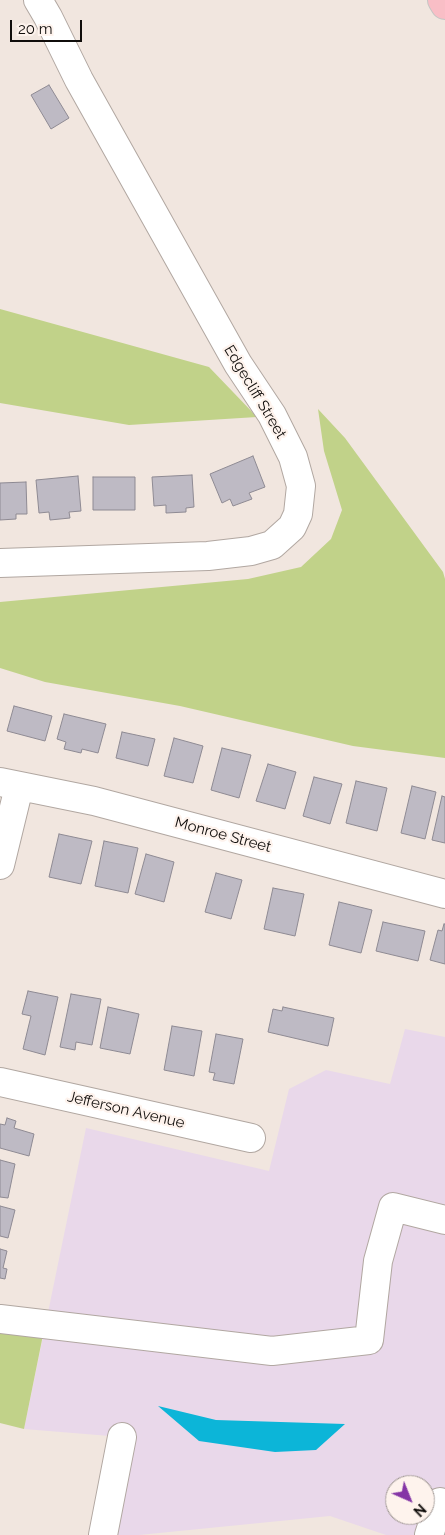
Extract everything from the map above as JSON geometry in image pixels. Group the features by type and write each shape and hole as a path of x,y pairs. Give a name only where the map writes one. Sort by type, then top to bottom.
{"highway":[{"path":"442,0 445,5"}],"street":[{"name":"Edgecliff Street","path":"0,563 208,556 251,551 272,545 292,526 298,514 301,486 293,457 272,415 238,364 79,80 38,0"},
{"path":"0,865 10,784"},
{"name":"Monroe Street","path":"10,784 94,801 445,894"},
{"name":"Jefferson Avenue","path":"0,1082 252,1138"},
{"path":"0,1320 272,1351 369,1340 378,1261 393,1207 445,1220"},
{"path":"103,1535 122,1437"},
{"path":"429,1535 440,1502"}],"shaded area":[{"path":"405,1029 445,1037 445,1505 435,1524 435,1475 385,1475 385,1525 434,1525 429,1535 386,1535 330,1516 139,1535 103,1535 122,1437 24,1429 86,1128 269,1171 289,1089 326,1070 390,1084"}],"green space":[{"path":"0,309 209,367 257,417 129,425 0,403"},
{"path":"318,409 345,438 443,572 445,579 445,758 353,746 180,706 45,682 0,668 0,602 248,579 301,567 331,539 342,510 324,451"},
{"path":"0,1319 45,1325 24,1429 0,1423"}],"water":[{"path":"158,1406 216,1420 345,1424 316,1450 275,1452 199,1441"}],"building":[{"path":"49,85 69,118 51,129 31,95"},
{"path":"253,456 265,487 249,493 252,499 233,506 230,499 222,503 210,474"},
{"path":"192,475 194,507 186,508 186,512 166,513 166,505 154,506 152,477"},
{"path":"78,476 81,511 69,512 70,518 50,520 49,512 39,513 36,480"},
{"path":"93,477 135,477 135,510 93,510"},
{"path":"26,482 27,514 16,514 16,519 0,520 0,483"},
{"path":"14,706 52,716 45,741 7,731"},
{"path":"64,714 106,724 98,753 82,749 81,753 64,749 66,742 57,739"},
{"path":"122,732 155,739 148,766 116,758"},
{"path":"174,738 203,746 193,783 164,776"},
{"path":"222,748 251,755 239,798 211,790"},
{"path":"268,764 296,772 285,809 256,801"},
{"path":"314,777 342,784 330,824 303,816"},
{"path":"356,781 387,788 377,831 346,823"},
{"path":"412,786 436,792 425,839 401,833"},
{"path":"442,796 445,797 445,843 432,840"},
{"path":"59,834 92,841 81,884 49,877"},
{"path":"104,841 138,848 128,893 95,886"},
{"path":"146,854 174,862 164,902 135,894"},
{"path":"216,873 242,880 231,919 205,912"},
{"path":"273,888 304,894 295,936 264,929"},
{"path":"339,902 372,910 361,953 329,945"},
{"path":"383,922 425,931 418,961 376,951"},
{"path":"444,924 445,964 430,960 438,930 442,931"},
{"path":"28,991 58,997 45,1055 23,1049 31,1016 22,1014"},
{"path":"71,994 101,999 92,1045 76,1042 75,1050 60,1047"},
{"path":"108,1007 139,1014 130,1054 100,1048"},
{"path":"283,1007 334,1018 328,1046 268,1032 273,1009 282,1011"},
{"path":"172,1026 202,1031 194,1076 164,1070"},
{"path":"216,1034 243,1039 234,1084 213,1080 215,1073 209,1072"},
{"path":"7,1118 16,1121 14,1128 34,1134 29,1156 0,1148 0,1124 5,1125"},
{"path":"0,1160 15,1164 8,1198 0,1197"},
{"path":"0,1206 15,1210 8,1238 0,1236"},
{"path":"0,1249 7,1251 3,1268 7,1269 5,1279 0,1278"}]}
